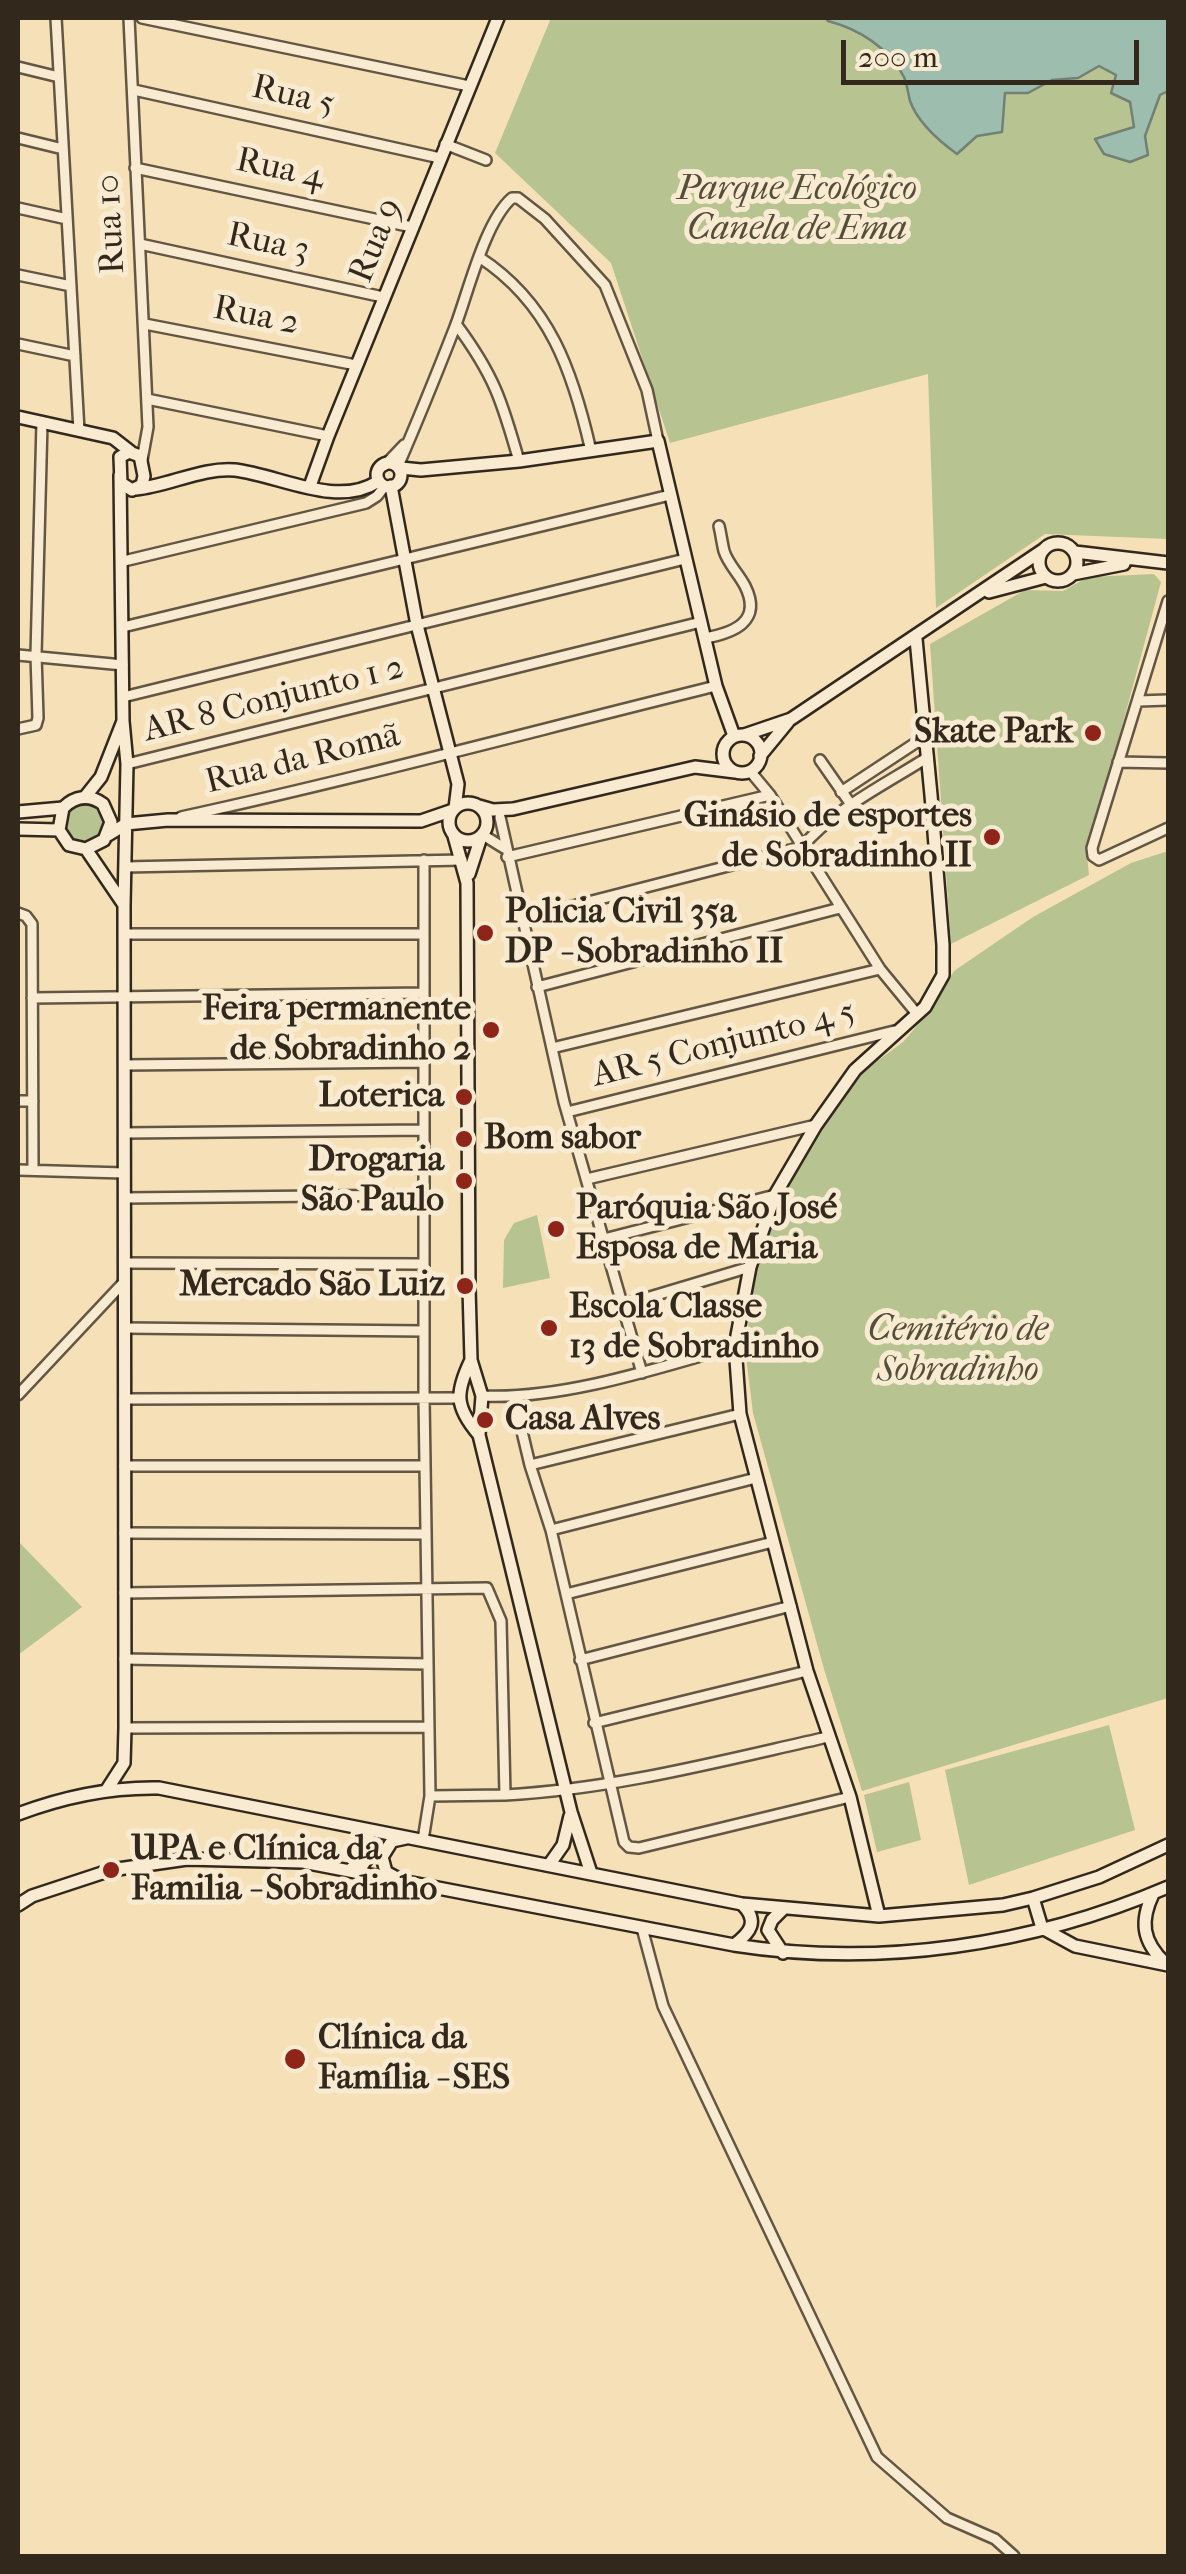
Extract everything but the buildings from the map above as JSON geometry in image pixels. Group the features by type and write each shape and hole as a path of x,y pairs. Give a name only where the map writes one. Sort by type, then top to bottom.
{"street":[{"path":"56,18 79,431"},
{"name":"Rua 10","path":"129,18 148,427 135,455"},
{"path":"142,18 468,86"},
{"name":"Rua 9","path":"310,486 496,18"},
{"path":"18,67 59,76"},
{"name":"Rua 5","path":"134,90 440,158"},
{"path":"18,138 63,149"},
{"path":"445,144 486,160"},
{"name":"Rua 4","path":"136,168 412,227"},
{"path":"124,561 366,503 377,496 392,478 456,324 479,257 512,198 525,203 558,232 604,285 647,390 716,686 735,738"},
{"path":"18,208 67,219"},
{"name":"Rua 3","path":"140,244 384,297"},
{"path":"479,257 525,294 545,321 562,356 591,451"},
{"path":"18,276 71,286"},
{"name":"Rua 2","path":"145,324 356,365"},
{"path":"456,324 484,361 499,392 519,461"},
{"path":"18,344 75,356"},
{"path":"147,399 328,436"},
{"path":"18,418 102,435 121,442 135,455 144,476 142,484 133,489 120,518"},
{"path":"18,729 36,726 42,422"},
{"path":"102,435 114,446 122,483 133,489 234,470 358,492 420,470 519,461 658,441"},
{"path":"409,438 384,466 392,478 417,625 459,787 449,824 467,883 471,1360 481,1396 479,1435"},
{"path":"106,1791 124,1763 127,764 119,468 122,454 135,455"},
{"path":"144,476 170,482"},
{"path":"124,627 670,495"},
{"path":"705,638 734,633 742,625 750,600 725,554 719,526"},
{"path":"63,808 59,830 70,845 86,849 99,845 126,824 168,820 421,821 469,803 493,810 514,809 695,766 735,738 791,719 916,639 1050,544 1060,542 1076,552 1168,563"},
{"path":"1043,550 1040,569 1055,581 1103,566 1143,562"},
{"path":"1074,574 1076,552"},
{"path":"123,697 685,558"},
{"path":"980,594 1046,577"},
{"path":"1168,601 1092,848 1093,856 1099,860 1168,828"},
{"name":"AR 8 Conjunto 1 2","path":"127,764 701,622"},
{"path":"879,1916 850,1797 807,1671 756,1478 740,1414 734,1346 750,1267 774,1195 855,1070 917,1014 942,975 943,945 916,639"},
{"path":"18,654 123,664"},
{"name":"Rua da Romã","path":"168,820 342,782 450,751 716,686"},
{"path":"1138,701 1168,700"},
{"path":"750,771 791,719"},
{"path":"86,797 101,776 123,721"},
{"path":"841,792 926,736"},
{"path":"735,738 758,744 760,756"},
{"path":"735,738 722,756 735,772"},
{"path":"522,919 802,847 852,806 928,758"},
{"path":"820,760 852,806"},
{"path":"1118,762 1168,763"},
{"path":"101,776 127,764"},
{"path":"695,766 750,771"},
{"path":"750,771 770,795 880,970 917,1014"},
{"path":"459,787 486,815 467,883"},
{"path":"506,852 770,795"},
{"path":"18,812 63,808 86,797 98,800 126,824"},
{"path":"421,821 464,842 484,833 514,809"},
{"path":"107,810 111,822 108,835"},
{"path":"500,817 567,1112 642,1373"},
{"path":"18,829 59,830"},
{"path":"484,833 506,852"},
{"path":"86,849 124,904"},
{"path":"416,1839 430,1796 424,1398 424,860"},
{"path":"125,866 463,860"},
{"path":"537,987 840,908"},
{"path":"18,913 32,924 33,1170"},
{"path":"124,934 424,934"},
{"path":"552,1048 880,970"},
{"path":"32,998 424,993"},
{"name":"AR 5 Conjunto 4 5","path":"567,1112 894,1032"},
{"path":"124,1065 424,1062"},
{"path":"18,1101 33,1101"},
{"path":"588,1179 816,1125"},
{"path":"124,1133 424,1130"},
{"path":"18,1170 124,1173"},
{"path":"124,1198 424,1194"},
{"path":"604,1239 774,1195"},
{"path":"124,1263 424,1264"},
{"path":"622,1305 750,1267"},
{"path":"18,1395 124,1282"},
{"path":"124,1328 424,1331"},
{"path":"124,1399 514,1398 642,1373 734,1346"},
{"path":"471,1360 459,1398 479,1435 570,1812 591,1873"},
{"path":"459,1398 481,1396"},
{"path":"514,1398 551,1530 624,1842 630,1848 639,1848 850,1797"},
{"path":"530,1465 740,1414"},
{"path":"124,1466 425,1466"},
{"path":"551,1530 756,1478"},
{"path":"124,1533 426,1534"},
{"path":"566,1594 773,1542"},
{"path":"124,1593 486,1588 502,1621 505,1795"},
{"path":"580,1660 790,1606"},
{"path":"124,1659 428,1664"},
{"path":"594,1723 807,1671"},
{"path":"124,1728 428,1727"},
{"path":"430,1796 568,1792 828,1738"},
{"path":"124,1763 144,1788"},
{"path":"18,1814 70,1798 144,1788 193,1794 742,1904 879,1916 1003,1905 1033,1898 1099,1877 1168,1845"},
{"path":"549,1865 563,1845 570,1812"},
{"path":"343,1869 361,1867 372,1852 368,1837 356,1826"},
{"path":"401,1880 386,1872 382,1857 392,1840 416,1839"},
{"path":"18,1905 32,1896 111,1870 187,1860 303,1862 784,1953 889,1955 943,1950 1042,1928 1110,1911 1168,1887"},
{"path":"1153,1894 1144,1913 1144,1933 1168,1965"},
{"path":"1033,1898 1042,1928 1074,1946 1168,1965"},
{"path":"734,1945 747,1936 753,1925 752,1913 742,1904"},
{"path":"782,1910 768,1930 784,1953"},
{"path":"642,1928 663,2006 878,2457 948,2518 995,2539 1014,2556"}],"green space":[{"name":"Parque Ecológico Canela de Ema","path":"551,18 1168,18 1168,539 1045,534 936,608 928,374 670,443 611,263 495,153"},
{"path":"1154,574 1161,582 1087,856 1089,875 951,944 930,644 1025,590 1063,591 1088,577"},
{"path":"76,801 96,803 107,818 103,837 80,846 64,834 63,815"},
{"name":"Cemitério de Sobradinho","path":"1168,851 1168,1698 862,1791 753,1413 745,1348 755,1274 780,1199 816,1135 861,1073 903,1042 927,1014 954,971 1033,917 1131,863"},
{"path":"537,1215 550,1278 503,1288 504,1240 514,1223"},
{"path":"18,1541 82,1607 18,1655"},
{"path":"1109,1725 1135,1830 969,1885 945,1770"},
{"path":"909,1782 921,1840 877,1852 864,1795"}],"shaded area":[{"path":"826,18 1168,18 1168,91 1160,95 1145,136 1148,155 1130,162 1104,154 1095,139 1134,127 1130,102 1111,93 1116,75 1099,66 1078,78 1052,80 1028,93 1005,93 1002,132 977,136 957,154 918,117 904,77 890,57 862,35"}],"place":[{"name":"Skate Park","path":"1093,733"},
{"name":"Ginásio de esportes de Sobradinho II","path":"992,837"},
{"name":"Policia Civil 35a DP - Sobradinho II","path":"485,933"},
{"name":"Feira permanente de Sobradinho 2","path":"491,1030"},
{"name":"Loterica","path":"464,1097"},
{"name":"Bom sabor","path":"464,1139"},
{"name":"Drogaria São Paulo","path":"464,1181"},
{"name":"Paróquia São José Esposa de Maria","path":"556,1229"},
{"name":"Mercado São Luiz","path":"465,1286"},
{"name":"Escola Classe 13 de Sobradinho","path":"549,1328"},
{"name":"Casa Alves","path":"485,1420"},
{"name":"UPA e Clínica da Familia - Sobradinho","path":"111,1870"},
{"name":"Clínica da Família - SES","path":"295,2059"}]}
